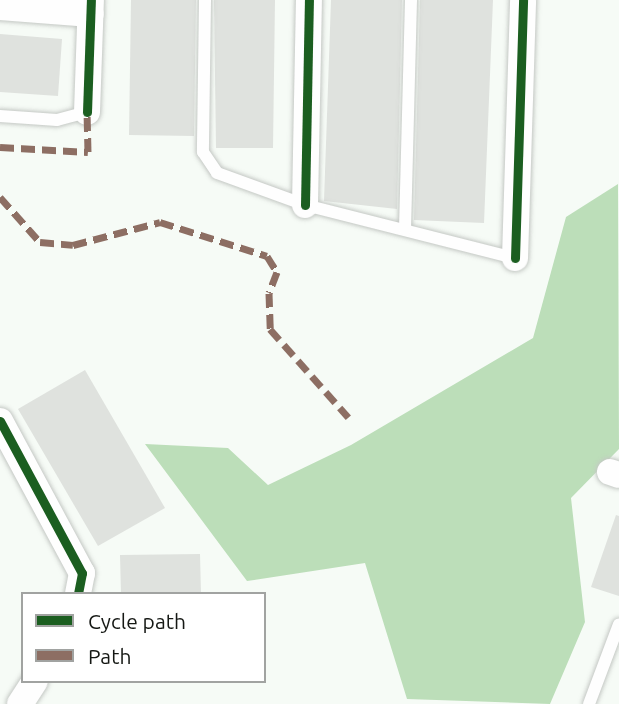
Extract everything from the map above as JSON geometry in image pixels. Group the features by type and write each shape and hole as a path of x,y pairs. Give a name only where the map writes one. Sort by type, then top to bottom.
{"street":[{"path":"305,205 309,0"},
{"path":"514,258 523,0"},
{"path":"0,7 91,7 87,111"},
{"path":"0,421 82,573 78,592"},
{"path":"20,704 34,683"}],"lane":[{"path":"205,0 203,152 218,173 305,205 514,258"},
{"path":"405,229 411,0"},
{"path":"0,116 57,120 87,111"},
{"path":"589,704 619,624"}],"green space":[{"path":"618,184 619,449 571,498 585,622 550,704 407,699 365,563 247,581 145,444 228,448 268,485 351,445 533,338 566,217"}],"building":[{"path":"131,0 196,0 194,136 129,135"},
{"path":"214,0 275,0 273,148 216,148"},
{"path":"331,0 402,0 397,209 324,201"},
{"path":"420,0 493,0 484,223 414,220"},
{"path":"0,34 62,39 58,96 0,92"},
{"path":"85,370 165,508 98,546 18,409"},
{"path":"616,515 619,516 619,596 591,587"},
{"path":"200,554 201,592 121,592 120,555"}],"marked path":[{"path":"0,147 88,152 87,112"},
{"path":"0,197 40,242 73,245 160,222 267,256 277,272 269,293 270,329 348,417"}],"cycle path":[{"path":"87,112 91,0"},
{"path":"305,205 309,0"},
{"path":"515,258 523,0"},
{"path":"0,421 82,573 78,592"}]}
